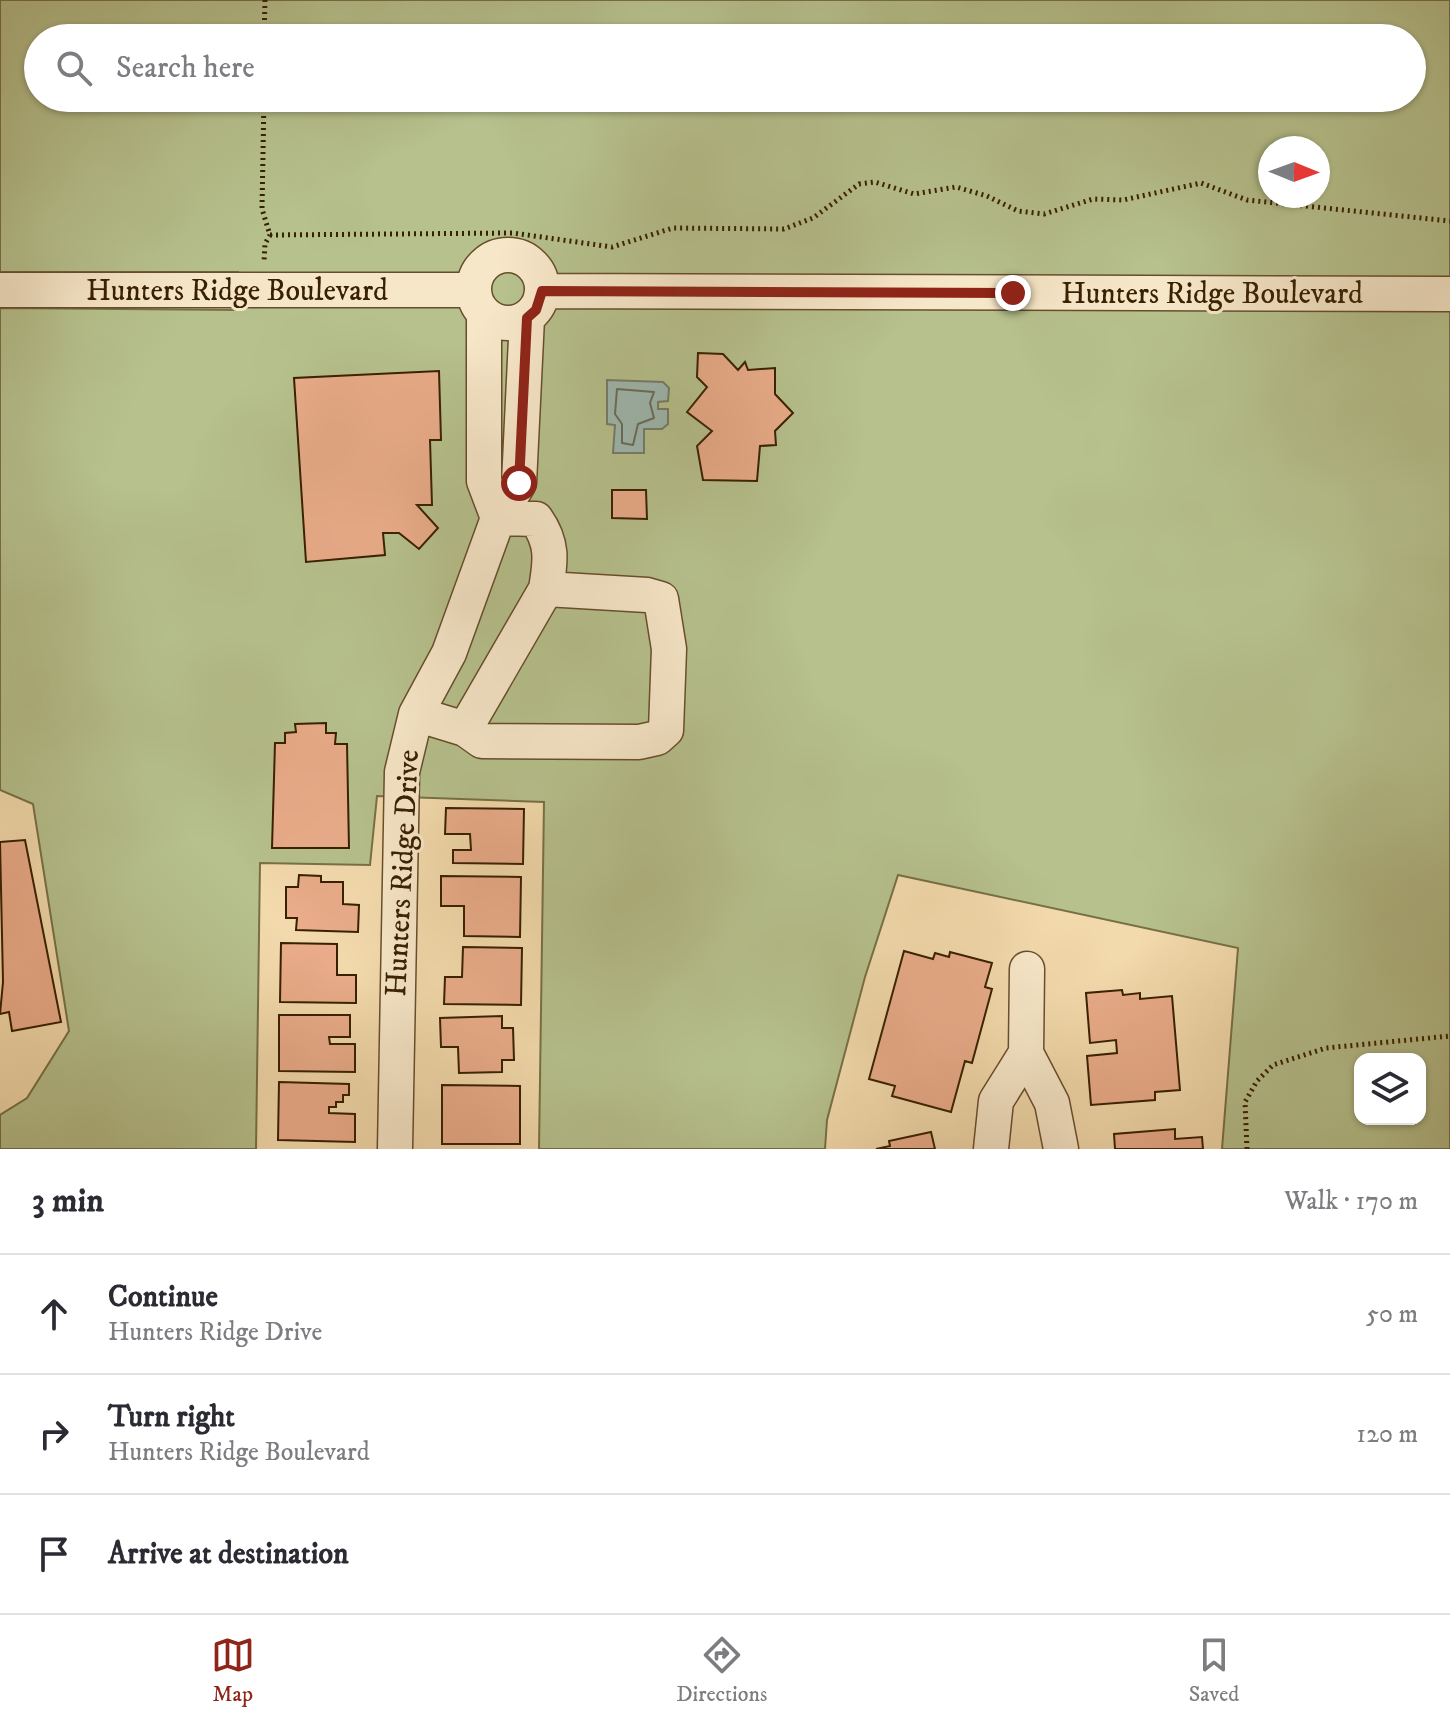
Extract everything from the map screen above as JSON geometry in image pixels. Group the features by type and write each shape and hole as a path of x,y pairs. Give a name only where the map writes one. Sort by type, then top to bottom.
{"street":[{"path":"465,729 546,589 552,556 536,519 498,518 484,481 478,272 485,264 505,254 516,255 535,267 535,304 505,324 479,302"},
{"name":"Hunters Ridge Boulevard","path":"0,290 479,302"},
{"name":"Hunters Ridge Boulevard","path":"535,304 1450,294"},
{"name":"Hunters Ridge Drive","path":"395,1149 402,772 416,714 449,653 498,518 519,483 535,304"},
{"path":"416,714 465,729 482,741 639,742 657,738 666,730 669,649 661,599 647,595 546,589"},
{"path":"1027,969 1026,1053 1052,1103 1061,1149"},
{"path":"991,1149 996,1101 1026,1053"}],"path":[{"path":"264,24 265,0"},
{"path":"264,112 262,209 270,235 513,233 612,247 673,228 784,229 813,218 859,184 875,182 914,194 956,187 987,196 1018,211 1044,214 1093,199 1123,200 1201,183 1247,200 1450,221"},
{"path":"1247,1149 1245,1102 1257,1081 1273,1065 1326,1048 1450,1036"}],"green space":[{"path":"0,0 1450,0 1450,1149 1222,1149 1238,948 898,875 865,977 827,1120 825,1149 539,1149 544,802 377,796 370,865 260,863 256,1149 0,1149 0,1115 27,1098 69,1031 33,804 0,790 0,308 239,310 238,272 0,272"}],"water":[{"path":"607,380 663,382 669,388 668,401 658,402 658,409 668,409 668,424 662,429 644,429 644,453 613,453 615,425 607,424"}],"building":[{"path":"698,353 723,354 738,370 745,362 748,370 775,368 775,394 793,413 775,431 776,445 760,446 757,481 703,480 697,446 712,431 687,412 707,387 697,377"},
{"path":"439,371 441,440 430,440 432,505 417,505 438,528 419,549 399,533 383,533 385,555 306,562 294,378"},
{"path":"612,490 646,490 647,519 612,518"},
{"path":"326,723 326,733 336,733 335,744 347,744 349,848 272,848 275,743 285,743 285,733 296,732 295,724"},
{"path":"446,808 524,809 523,864 453,863 453,850 471,850 470,834 445,834"},
{"path":"25,840 61,1022 12,1031 9,1012 0,1014 3,982 0,842"},
{"path":"299,875 321,876 321,882 343,882 343,904 359,905 358,932 296,930 297,918 286,918 286,887 298,887"},
{"path":"441,876 521,877 520,937 464,936 464,906 441,906"},
{"path":"281,943 337,944 337,975 356,975 356,1003 280,1002"},
{"path":"463,947 522,948 521,1005 444,1004 445,977 462,977"},
{"path":"904,951 933,959 935,953 949,957 950,952 992,963 985,987 992,989 972,1063 965,1061 951,1112 892,1096 895,1086 869,1079"},
{"path":"1122,990 1123,995 1140,993 1140,999 1172,996 1180,1090 1155,1092 1155,1100 1091,1105 1087,1056 1117,1053 1116,1040 1090,1043 1086,993"},
{"path":"279,1015 350,1015 350,1037 329,1037 330,1044 355,1044 355,1072 279,1071"},
{"path":"502,1016 502,1028 513,1028 514,1060 502,1060 502,1072 459,1073 458,1047 441,1047 440,1018"},
{"path":"279,1082 349,1084 349,1095 343,1095 343,1102 336,1102 336,1107 329,1107 329,1113 355,1114 355,1142 278,1140"},
{"path":"442,1085 520,1086 520,1144 442,1144"},
{"path":"1175,1129 1175,1139 1202,1137 1203,1149 1115,1149 1114,1134"},
{"path":"931,1132 935,1149 876,1149 890,1146 889,1141"}],"route":[{"path":"519,483 527,318 536,310 542,291 1013,293"}]}
